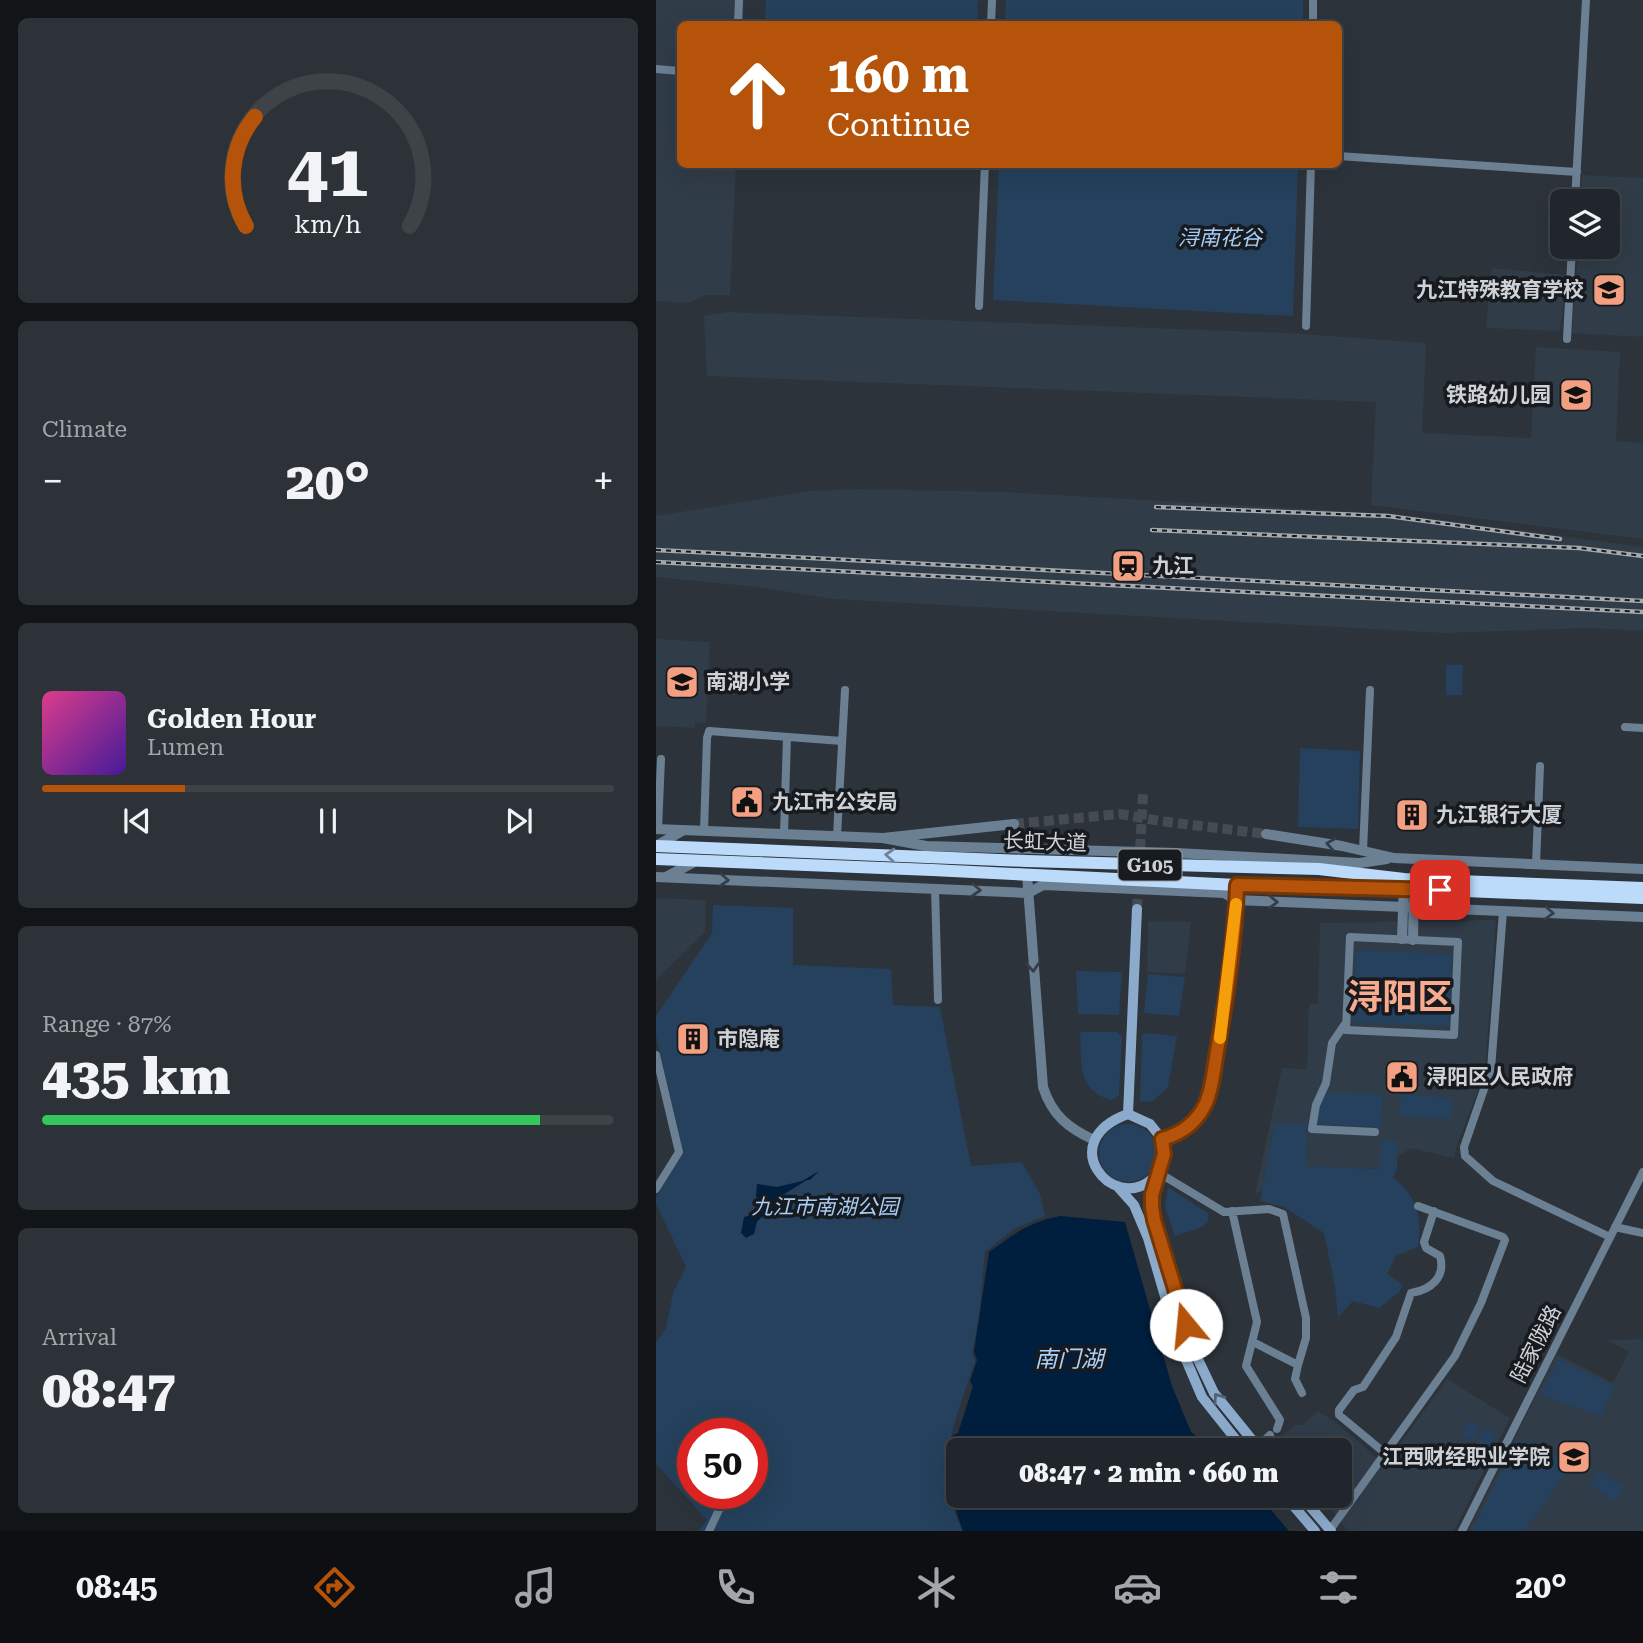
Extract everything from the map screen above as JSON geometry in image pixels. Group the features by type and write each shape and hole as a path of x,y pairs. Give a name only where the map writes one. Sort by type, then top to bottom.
{"highway":[{"name":"长虹大道","path":"656,846 1026,861 1319,869 1409,884 1643,898"},
{"name":"长虹大道","path":"656,859 1237,885 1409,884 1643,888"}],"main road":[{"path":"1128,1114 1137,909"},
{"path":"1160,1169 1152,1179 1139,1186 1117,1186 1109,1183 1097,1171 1092,1157 1094,1140 1101,1128 1113,1119 1128,1114 1150,1124 1162,1139 1164,1154 1160,1169 1152,1195 1154,1220 1194,1351 1214,1394 1250,1438"},
{"path":"1117,1186 1134,1205 1148,1238 1178,1341 1202,1396 1235,1438"},
{"path":"1295,1508 1315,1531"},
{"path":"1311,1508 1331,1531"}],"street":[{"path":"738,21 739,0"},
{"path":"991,21 992,0"},
{"path":"1313,0 1313,21"},
{"path":"1576,189 1586,0"},
{"path":"656,69 677,71"},
{"path":"1342,156 1577,172"},
{"path":"979,306 985,168"},
{"path":"1306,326 1311,168"},
{"path":"1567,339 1571,259"},
{"path":"837,836 845,690"},
{"path":"1363,851 1370,690"},
{"path":"1625,727 1643,728"},
{"path":"704,831 709,731 842,741"},
{"path":"787,737 787,834"},
{"path":"661,759 657,829 883,838 926,846 1177,853 1359,863"},
{"path":"1536,864 1540,766"},
{"path":"883,838 1014,824"},
{"path":"656,846 685,830"},
{"path":"787,834 819,852"},
{"path":"1266,834 1394,858 1643,869"},
{"path":"1319,869 1394,858"},
{"path":"661,877 697,861"},
{"path":"1027,874 1043,1087 1057,1116 1075,1131 1094,1140"},
{"path":"661,877 1028,893 1043,886 1224,893 1236,901 1643,917"},
{"path":"1409,884 1413,940"},
{"path":"1162,1139 1179,1135 1191,1123 1205,1105 1211,1089 1224,1015 1237,885"},
{"path":"935,888 938,1000"},
{"path":"1402,939 1409,907"},
{"path":"1503,911 1491,1069 1464,1147 1465,1156 1493,1181 1610,1237"},
{"path":"1350,937 1413,940 1458,942 1454,1035 1346,1030 1350,937"},
{"path":"1347,1022 1332,1043 1326,1083 1316,1105 1312,1129 1375,1132"},
{"path":"656,1055 679,1152 656,1189"},
{"path":"1160,1169 1214,1208 1224,1212 1269,1209 1283,1214 1306,1318 1306,1338 1295,1379 1302,1393"},
{"name":"陆家陇路","path":"1462,1531 1643,1172"},
{"path":"1331,1531 1455,1356 1481,1303 1505,1240 1504,1237 1418,1206"},
{"path":"1232,1211 1257,1322 1246,1366 1280,1420 1268,1438"},
{"path":"1386,1454 1340,1415 1339,1410 1354,1390 1363,1387 1396,1337 1411,1293 1429,1288 1439,1276 1440,1255 1426,1248 1424,1242 1434,1212"},
{"path":"1615,1227 1643,1233"},
{"path":"1253,1342 1298,1365"},
{"path":"709,1531 719,1509"}],"shaded area":[{"path":"656,0 744,0 743,21 677,21 677,168 736,168 730,295 706,295 688,303 656,301"},
{"name":"九江特殊教育学校","path":"1582,175 1643,178 1643,337 1572,333 1577,259 1620,259 1620,189 1581,189"},
{"path":"1492,268 1566,275 1560,331 1486,328"},
{"path":"727,312 1288,333 1426,343 1422,433 1531,438 1536,347 1620,352 1616,441 1643,443 1643,539 1371,505 1376,402 707,376 704,316"},
{"path":"861,489 1003,492 1343,511 1444,520 1643,547 1643,631 1589,628 1443,633 834,599 757,587 656,577 656,516 808,491"},
{"name":"南湖小学","path":"656,639 710,642 706,723 695,722 695,728 656,726"},
{"path":"656,898 706,900 705,932 656,980"},
{"name":"浔阳区人民政府","path":"1496,920 1485,1073 1454,1158 1411,1148 1380,1169 1305,1166 1255,1194 1282,1068 1307,1069 1309,1004 1318,1004 1320,923"},
{"path":"1148,921 1191,922 1185,974 1147,972"},
{"name":"江西财经职业学院","path":"1643,1339 1643,1531 1468,1531 1557,1354 1613,1383 1629,1352 1607,1340"},
{"path":"1447,1379 1510,1418 1454,1531 1348,1531 1330,1508 1352,1508 1352,1438 1280,1438 1295,1425 1302,1425 1318,1411 1337,1423 1385,1465"}],"green space":[{"path":"766,0 978,0 977,21 765,21"},
{"path":"1006,0 1303,0 1303,21 1005,21"},
{"name":"浔南花谷","path":"999,168 1298,168 1293,316 993,300"},
{"path":"1446,665 1463,665 1462,695 1446,695"},
{"path":"1300,748 1360,751 1358,829 1298,827"},
{"name":"九江市南湖公园","path":"713,905 793,908 793,965 891,969 893,1005 940,1007 971,1166 1022,1162 1040,1194 1045,1216 1014,1229 985,1252 979,1317 972,1353 975,1361 951,1438 946,1438 946,1508 954,1508 962,1531 698,1531 707,1520 697,1509 768,1509 768,1418 677,1418 677,1487 656,1464 656,1343 666,1328 673,1293 686,1267 656,1204 656,1198 683,1152 656,1036 656,1016 712,933"},
{"path":"1356,950 1452,954 1449,1026 1353,1022"},
{"path":"1076,971 1122,972 1119,1015 1078,1014"},
{"path":"1148,974 1185,977 1179,1016 1144,1013"},
{"path":"1080,1032 1117,1032 1122,1036 1119,1096 1111,1100 1100,1095 1086,1082 1081,1064"},
{"path":"1146,1033 1177,1036 1168,1087 1152,1102 1140,1101 1142,1035"},
{"path":"1325,1093 1383,1094 1381,1127 1316,1124"},
{"path":"1401,1094 1453,1098 1451,1119 1399,1116"},
{"path":"1122,1124 1134,1124 1149,1132 1157,1147 1157,1159 1149,1174 1134,1182 1122,1182 1107,1174 1099,1159 1099,1147 1107,1132"},
{"path":"1275,1124 1307,1124 1306,1166 1380,1169 1381,1140 1397,1141 1397,1169 1393,1178 1408,1192 1416,1208 1420,1227 1418,1247 1396,1256 1387,1274 1403,1285 1399,1292 1379,1308 1353,1301 1338,1317 1324,1233 1284,1207 1260,1201"},
{"path":"1168,1187 1208,1213 1208,1222 1200,1228 1175,1236 1165,1207"},
{"path":"1559,1359 1615,1387 1601,1416 1543,1396 1542,1391"},
{"path":"1469,1420 1480,1426 1474,1439 1469,1440 1462,1436"},
{"path":"1484,1428 1496,1434 1489,1449 1480,1445 1478,1440"},
{"path":"1516,1441 1526,1441 1574,1463 1524,1531 1472,1531"},
{"path":"1600,1470 1624,1488 1614,1502 1589,1484"}],"water":[{"path":"819,1171 810,1180 778,1198 776,1208 769,1209 757,1222 754,1234 746,1238 741,1233 744,1217 752,1215 760,1204 756,1196 757,1184 777,1187 802,1181"},
{"name":"南门湖","path":"1060,1216 1125,1222 1172,1386 1191,1432 1198,1438 952,1438 958,1433 973,1386 970,1381 977,1360 974,1352 989,1252 1014,1234"},
{"name":"南门湖","path":"955,1508 1269,1508 1289,1531 963,1531"}],"tunnel":[{"path":"1137,909 1143,794"},
{"path":"1014,824 1120,814 1266,834"}],"railway":[{"path":"1156,507 1388,516 1560,539"},
{"path":"1152,530 1579,548 1643,556"},
{"path":"656,550 1643,601"},
{"path":"656,562 1643,612"}],"slow traffic":[{"path":"1220,1038 1236,904"}],"place":[{"name":"九江特殊教育学校","path":"1609,290"},
{"name":"铁路幼儿园","path":"1576,395"},
{"name":"九江","path":"1128,566"},
{"name":"南湖小学","path":"682,682"},
{"name":"九江市公安局","path":"747,802"},
{"name":"九江银行大厦","path":"1412,815"},
{"name":"市隐庵","path":"693,1039"},
{"name":"浔阳区人民政府","path":"1402,1077"},
{"name":"江西财经职业学院","path":"1574,1457"}],"district":[{"name":"浔阳区","path":"1400,997"}],"route":[{"path":"1186,1325 1154,1220 1152,1195 1162,1166 1162,1139 1179,1135 1191,1123 1205,1105 1211,1089 1224,1015 1237,885 1440,890"}]}
